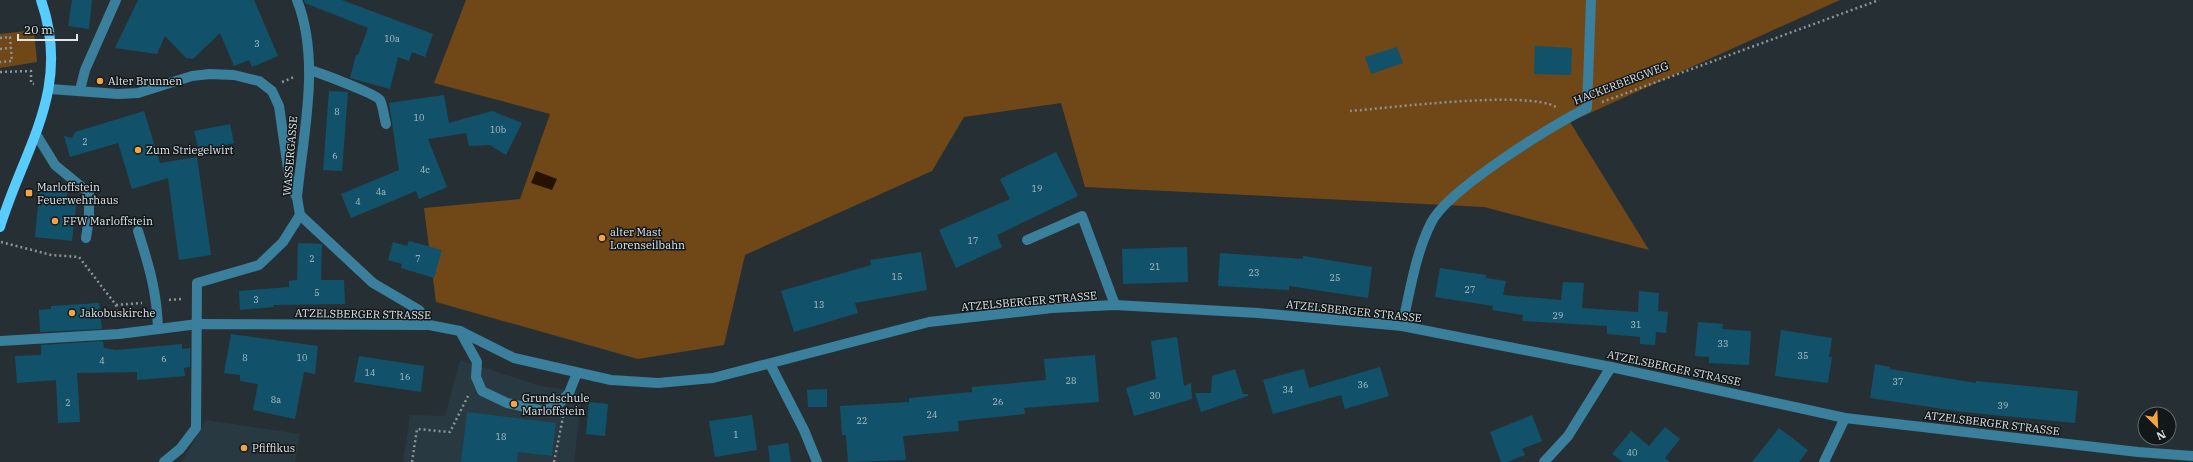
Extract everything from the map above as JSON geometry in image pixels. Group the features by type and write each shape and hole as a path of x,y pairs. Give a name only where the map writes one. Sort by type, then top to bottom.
{"main road":[{"path":"0,227 19,172 36,134 50,89 52,63 50,35 41,0"}],"street":[{"path":"80,90 85,70 116,0"},
{"name":"WASSERGASSE","path":"297,0 304,17 310,52 297,197 300,215"},
{"path":"1587,108 1591,0"},
{"path":"309,70 326,74 342,83 373,95 379,100 386,124"},
{"path":"50,89 80,90 118,94 138,93 192,76 210,74 234,75 259,81 272,91 279,106 288,176 297,197"},
{"name":"HACKERBERGWEG","path":"1402,326 1422,247 1431,223 1438,212 1457,193 1570,116 1587,108"},
{"path":"36,134 56,165 89,193 89,218 86,238"},
{"path":"164,462 180,449 196,428 198,324 196,283 260,265 283,242 300,215 373,283 419,310 429,325"},
{"path":"1027,240 1082,216 1115,305"},
{"path":"138,231 152,276 158,302 158,329"},
{"name":"ATZELSBERGER STRASSE","path":"0,341 119,334 198,324 429,325 460,331 514,358 611,380 658,383 713,378 929,322 1052,308 1115,305 1258,312 1402,326 1611,367 1845,418 2138,452 2193,456"},
{"path":"460,331 477,362 476,377 482,391 491,397 507,403 543,410 560,404 570,393 577,373"},
{"path":"770,364 804,430 816,462"},
{"path":"1544,462 1568,436 1611,367"},
{"path":"1824,462 1845,418"}],"path":[{"name":"HACKERBERGWEG","path":"1587,108 1879,0"},
{"path":"0,38 10,37 12,61 0,62"},
{"path":"0,50 11,48"},
{"path":"268,88 309,70"},
{"path":"0,72 31,71"},
{"path":"1350,111 1464,102 1531,100 1554,106 1570,116"},
{"path":"0,242 51,255 79,257 116,305 119,334"},
{"path":"412,462 417,429 450,432 465,398 479,384"},
{"path":"554,462 565,411 565,398"}],"shaded area":[{"path":"466,0 1840,0 1570,122 1649,250 1484,207 1085,187 1061,103 964,117 932,171 745,255 724,345 638,359 436,302 424,208 520,199 550,114 434,83"},
{"path":"34,30 37,62 0,68 0,34"},
{"path":"536,171 557,179 552,190 531,183"},
{"name":"Grundschule Marloffstein","path":"460,360 541,386 582,392 574,462 403,462 410,415 445,416"},
{"name":"Pfiffikus","path":"206,420 300,434 295,462 182,462"}],"building":[{"path":"72,0 92,0 89,29 68,26"},
{"path":"138,0 254,0 278,56 252,67 249,60 234,66 220,33 193,59 186,58 165,36 157,54 115,48"},
{"path":"304,0 342,0 433,34 425,57 412,52 409,61 398,57 390,89 350,78 356,55 358,55 368,28 305,3"},
{"path":"1535,46 1572,48 1571,75 1534,74"},
{"path":"1397,47 1403,63 1371,74 1365,57"},
{"path":"329,91 348,92 342,171 323,170"},
{"path":"444,95 449,123 492,111 522,123 506,155 490,145 469,146 466,133 428,139 447,187 419,199 416,191 351,218 341,194 399,170 389,103"},
{"path":"144,111 160,163 197,157 211,255 179,260 168,178 132,189 118,143 70,157 64,136 72,138 75,132"},
{"path":"230,124 234,143 199,151 194,131"},
{"path":"1056,152 1078,196 997,235 1002,247 956,268 939,230 1010,199 1000,179"},
{"name":"FFW Marloffstein","path":"40,185 68,188 67,198 77,198 72,241 35,237"},
{"path":"409,241 442,250 434,278 401,268 402,264 388,260 393,242 407,246"},
{"path":"298,243 322,244 321,280 344,280 345,304 273,305 274,307 240,310 239,291 289,287 289,281 297,280"},
{"path":"1187,247 1188,282 1123,284 1122,249"},
{"path":"921,252 927,290 855,303 858,313 794,332 781,291 871,265 870,260"},
{"path":"1220,253 1303,259 1303,256 1372,267 1368,298 1289,286 1289,290 1218,286"},
{"path":"1440,268 1486,275 1486,278 1506,281 1503,295 1561,300 1563,282 1584,283 1582,308 1638,312 1639,291 1659,293 1658,311 1668,312 1666,333 1656,332 1655,345 1640,344 1640,337 1607,334 1607,326 1522,321 1523,315 1492,310 1493,306 1435,297"},
{"name":"Jakobuskirche","path":"99,303 102,329 40,332 39,310 51,309 51,306"},
{"path":"1698,322 1723,324 1722,329 1751,331 1749,365 1709,363 1709,357 1695,356"},
{"path":"1781,330 1832,338 1829,357 1832,357 1828,383 1775,376"},
{"path":"231,334 318,346 315,374 304,372 295,419 253,410 258,384 240,381 240,375 224,373"},
{"path":"1177,337 1184,386 1191,383 1192,399 1134,416 1126,388 1156,379 1151,341"},
{"path":"103,341 104,348 116,350 182,344 182,349 190,348 190,367 184,368 185,376 137,380 137,372 77,373 80,422 58,423 56,380 17,383 15,356 41,355 41,345"},
{"path":"1095,355 1099,402 1024,408 1025,414 958,421 959,431 903,436 906,460 848,462 846,435 842,435 840,406 909,402 909,398 972,392 972,387 1046,380 1044,359"},
{"path":"359,356 424,366 421,392 354,382"},
{"path":"1875,364 1890,367 1890,369 1976,383 1976,381 2078,391 2075,423 1963,412 1870,398"},
{"path":"1380,367 1389,396 1345,409 1341,395 1273,414 1263,380 1304,369 1309,388"},
{"path":"1235,369 1243,394 1248,394 1248,396 1201,412 1195,393 1211,393 1212,376"},
{"path":"827,389 827,407 808,407 807,390"},
{"path":"589,402 608,404 605,436 586,434"},
{"path":"467,412 556,423 552,456 518,452 517,462 461,462"},
{"path":"752,415 757,450 715,457 709,421"},
{"path":"1532,415 1542,441 1522,449 1525,455 1507,462 1501,462 1490,432"},
{"path":"1665,427 1680,439 1665,458 1670,462 1623,462 1612,454 1631,431 1649,446"},
{"path":"1779,428 1808,450 1799,462 1752,462"},
{"path":"788,443 791,462 770,462 768,446"}],"place":[{"name":"Alter Brunnen","path":"100,81"},
{"name":"Zum Striegelwirt","path":"138,150"},
{"name":"Marloffstein Feuerwehrhaus","path":"29,193"},
{"name":"FFW Marloffstein","path":"55,221"},
{"name":"alter Mast Lorenseilbahn","path":"602,238"},
{"name":"Jakobuskirche","path":"72,313"},
{"name":"Grundschule Marloffstein","path":"514,404"},
{"name":"Pfiffikus","path":"244,448"}]}
